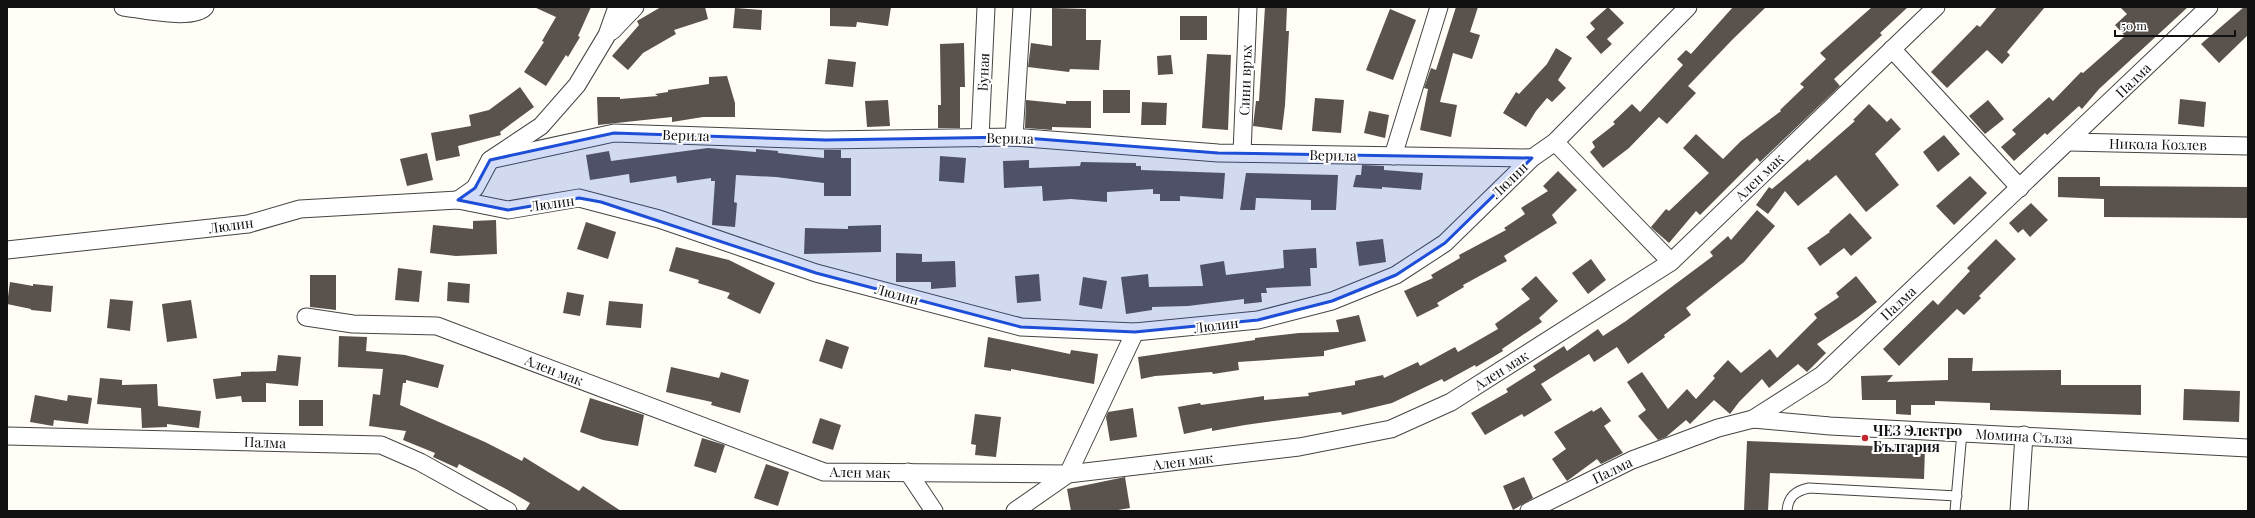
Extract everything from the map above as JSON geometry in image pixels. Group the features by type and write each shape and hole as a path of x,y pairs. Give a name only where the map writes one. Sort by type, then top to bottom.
{"street":[{"path":"123,7 187,14 202,10 205,7"},
{"path":"458,200 475,188 490,160 542,126 577,85 607,35 617,7"},
{"path":"607,35 635,7"},
{"name":"Буная","path":"980,138 986,7"},
{"path":"1014,137 1022,7"},
{"name":"Сини връх","path":"1242,153 1248,7"},
{"path":"1393,156 1439,7"},
{"name":"Люлин","path":"7,250 248,224 300,209 458,200 508,210 579,198 601,202 659,219 816,272 1021,327 1135,332 1258,320 1332,301 1396,275 1445,243 1532,158 1555,142 1688,7"},
{"name":"Ален мак","path":"306,317 353,324 437,326 824,472 1068,474 1299,447 1391,429 1450,402 1671,262 1936,7"},
{"name":"Палма","path":"1529,511 1632,460 1718,428 1753,419 1822,375 2069,142 2209,7"},
{"path":"1892,49 2020,188"},
{"name":"Верила","path":"490,160 614,133 826,140 1014,137 1242,153 1532,158"},
{"path":"1555,142 1671,262"},
{"name":"Никола Козлев","path":"2069,142 2248,146"},
{"path":"1015,511 1068,474 1135,332"},
{"name":"Момина Сълза","path":"1753,419 1830,426 2024,435 2248,448"},
{"path":"2020,511 2024,435"},
{"name":"Палма","path":"7,436 381,445 420,462 508,511"},
{"path":"908,472 934,511"}],"lane":[{"path":"1955,511 1962,432"},
{"path":"1787,511 1788,502 1792,494 1808,488 1957,496"}],"highlighted area":[{"path":"614,133 826,140 1014,137 1218,153 1532,158 1445,243 1396,275 1332,301 1258,320 1135,332 1021,327 816,273 601,202 579,198 508,210 458,200 475,188 490,160"}],"building":[{"path":"534,7 591,7 578,36 580,37 568,57 566,55 546,86 524,72 544,42 542,41 556,17"},
{"path":"661,7 705,7 708,19 674,30 676,34 643,53 628,70 612,56 639,25 637,21"},
{"path":"830,7 891,7 888,26 857,22 856,27 830,26"},
{"path":"1265,7 1287,7 1286,31 1289,31 1285,105 1282,130 1253,126 1256,101 1259,101"},
{"path":"1456,7 1478,7 1470,32 1480,35 1472,59 1453,53 1440,102 1457,105 1451,137 1420,130 1428,89 1424,88 1431,68 1436,70"},
{"path":"1608,7 1624,23 1607,39 1612,44 1601,54 1586,37 1595,29 1590,23"},
{"path":"1733,7 1766,7 1688,86 1696,93 1667,124 1659,117 1629,148 1603,168 1590,152 1595,147 1592,142 1615,124 1613,122 1632,104 1640,112 1683,65 1677,59 1686,50 1691,54"},
{"path":"1872,7 1908,7 1880,33 1882,35 1834,79 1840,86 1760,162 1757,158 1700,215 1696,211 1669,243 1653,229 1651,227 1666,209 1669,211 1709,173 1683,148 1696,134 1723,159 1741,141 1781,111 1780,110 1804,87 1800,84 1826,59 1820,53"},
{"path":"1997,7 2045,7 2007,52 2010,55 2002,64 1987,50 1947,88 1931,72 1977,25 1980,27"},
{"path":"2120,7 2188,7 2099,89 2082,109 2079,106 2047,135 2045,133 2014,161 2001,147 2016,134 2012,130 2049,97 2053,101 2081,72 2083,73 2125,36 2115,25 2127,14"},
{"path":"2244,7 2248,7 2248,35 2219,63 2201,44"},
{"path":"735,8 762,10 761,30 733,28"},
{"path":"1052,8 1086,9 1086,40 1101,40 1099,70 1070,69 1069,72 1028,67 1031,43 1052,46"},
{"path":"1390,9 1416,20 1393,80 1366,70"},
{"path":"1180,16 1207,16 1207,40 1180,40"},
{"path":"964,43 965,87 960,87 960,128 938,128 938,105 941,105 940,44"},
{"path":"1556,48 1572,58 1558,80 1566,88 1552,102 1547,98 1536,111 1526,127 1503,113 1516,92 1519,94 1547,64"},
{"path":"1207,54 1231,55 1228,130 1202,128"},
{"path":"1171,55 1173,74 1158,75 1157,56"},
{"path":"828,59 856,62 853,87 825,84"},
{"path":"727,76 735,103 735,117 703,117 672,122 672,117 598,125 597,97 620,97 620,99 658,96 655,94 668,92 668,90 709,84 709,77"},
{"path":"520,87 534,107 500,132 501,135 458,146 460,156 436,161 431,133 471,126 469,115 489,110"},
{"path":"1103,90 1130,90 1130,113 1103,113"},
{"path":"1315,98 1344,100 1341,133 1312,131"},
{"path":"2180,99 2206,102 2204,127 2178,124"},
{"path":"888,100 890,126 867,127 865,101"},
{"path":"1026,100 1066,104 1066,101 1091,101 1091,128 1052,127 1052,130 1025,128"},
{"path":"1988,100 2004,119 1985,134 1969,116"},
{"path":"1142,102 1167,103 1166,125 1141,125"},
{"path":"1869,104 1887,122 1891,118 1901,129 1875,154 1899,185 1866,212 1836,175 1798,206 1785,191 1768,214 1756,205 1769,187 1772,189 1808,159 1809,161 1855,121 1853,120"},
{"path":"1369,111 1389,115 1385,138 1364,133"},
{"path":"1944,135 1960,154 1938,172 1923,152"},
{"path":"708,148 756,152 756,149 824,158 824,150 841,150 841,158 851,158 851,196 824,196 824,183 776,177 736,175 734,202 737,203 735,227 712,225 715,181 711,181 711,178 677,183 676,176 630,183 629,174 590,180 586,155 609,151 611,161"},
{"path":"427,153 433,180 407,186 400,159"},
{"path":"940,156 966,158 964,183 939,181"},
{"path":"1029,160 1029,168 1080,166 1081,162 1136,163 1136,166 1141,166 1141,170 1225,173 1223,199 1180,196 1180,201 1160,201 1160,194 1153,194 1153,189 1107,192 1107,202 1071,199 1043,201 1042,186 1004,188 1003,161"},
{"path":"1362,165 1384,166 1384,170 1423,173 1421,190 1382,187 1382,189 1353,187 1356,175 1361,175"},
{"path":"1558,171 1577,190 1552,215 1557,223 1504,256 1507,261 1463,285 1464,287 1437,303 1439,306 1417,317 1404,291 1433,278 1431,275 1460,258 1459,255 1506,230 1504,228 1525,214 1521,208 1548,191 1543,186"},
{"path":"1246,173 1338,175 1336,210 1311,210 1311,200 1256,198 1255,210 1240,210"},
{"path":"1970,176 1987,193 1954,225 1936,206"},
{"path":"2058,177 2100,177 2100,186 2248,187 2248,218 2104,217 2104,199 2058,197"},
{"path":"2031,203 2048,220 2030,237 2023,229 2018,233 2009,223"},
{"path":"1757,210 1775,226 1744,262 1686,308 1691,315 1664,335 1665,337 1628,364 1617,347 1594,362 1589,354 1541,384 1552,400 1524,417 1522,414 1485,435 1471,413 1508,392 1506,389 1536,370 1533,366 1564,346 1567,351 1598,329 1603,336 1626,321 1713,256 1710,252 1728,236 1731,240"},
{"path":"1850,213 1872,238 1851,256 1844,248 1820,266 1807,248 1830,232 1829,231"},
{"path":"496,220 497,254 456,256 430,253 433,225 473,229 473,221"},
{"path":"586,222 616,232 608,259 577,249"},
{"path":"881,225 881,252 804,254 805,228 848,229 848,226"},
{"path":"1383,239 1386,262 1359,266 1356,242"},
{"path":"1996,239 2016,259 1979,296 1981,298 1964,315 1957,309 1899,366 1883,349 1933,300 1938,305 1970,271 1967,268"},
{"path":"676,247 729,260 775,283 760,314 727,298 730,293 698,283 699,280 669,271"},
{"path":"1316,248 1317,268 1310,268 1311,286 1266,288 1267,293 1261,293 1262,302 1244,304 1244,299 1188,306 1152,307 1152,310 1126,314 1121,277 1148,274 1149,287 1203,286 1200,265 1224,261 1226,275 1284,268 1283,250"},
{"path":"896,253 922,254 922,262 955,261 956,287 931,289 931,282 896,282"},
{"path":"1591,259 1606,280 1588,294 1572,273"},
{"path":"398,268 422,271 419,302 395,300"},
{"path":"1039,274 1041,301 1017,303 1015,276"},
{"path":"310,275 336,275 336,310 310,307"},
{"path":"1536,276 1558,301 1539,318 1542,322 1502,349 1503,351 1476,367 1475,365 1444,382 1442,379 1392,403 1342,415 1341,412 1212,431 1212,428 1184,434 1178,407 1264,396 1264,400 1309,396 1308,393 1355,385 1355,381 1383,375 1384,378 1418,362 1420,366 1455,347 1458,352 1498,329 1495,324 1530,299 1521,289"},
{"path":"1856,276 1877,302 1858,317 1817,344 1826,353 1807,372 1798,364 1769,388 1762,379 1739,402 1730,414 1714,400 1690,424 1686,420 1666,437 1658,440 1638,416 1646,410 1627,382 1642,372 1668,409 1687,389 1696,399 1715,378 1713,376 1728,360 1741,373 1770,349 1777,358 1817,318 1814,314 1839,297 1836,293"},
{"path":"1083,277 1107,281 1102,309 1079,305"},
{"path":"10,282 33,286 33,284 53,286 51,312 31,310 7,304"},
{"path":"448,282 470,284 469,303 447,301"},
{"path":"567,292 584,295 580,316 563,313"},
{"path":"110,299 133,301 130,331 107,328"},
{"path":"191,300 197,338 167,342 162,304"},
{"path":"609,301 643,304 641,328 606,325"},
{"path":"1359,315 1366,341 1324,351 1324,356 1238,362 1239,370 1213,374 1212,372 1155,376 1141,379 1138,357 1255,340 1255,338 1299,333 1339,332 1336,320"},
{"path":"339,336 367,337 366,351 405,355 444,365 438,388 406,380 406,383 403,383 400,405 485,442 522,461 524,457 579,491 583,486 621,511 525,511 530,503 459,464 457,468 433,457 435,453 403,440 406,431 369,426 373,394 380,395 383,369 338,367"},
{"path":"988,337 1070,354 1071,350 1098,354 1094,384 1011,369 1011,371 984,367"},
{"path":"826,339 849,347 842,369 819,361"},
{"path":"278,355 301,357 298,386 266,383 266,402 242,402 241,396 216,399 213,379 241,376 241,372 276,371"},
{"path":"1948,358 1973,358 1972,371 2061,370 2061,385 2141,385 2141,415 1990,410 1990,403 1935,401 1935,405 1911,405 1911,415 1896,414 1896,400 1862,400 1861,376 1893,375 1887,382 1948,380"},
{"path":"671,367 719,378 721,372 749,380 740,413 711,405 712,402 666,392"},
{"path":"100,378 122,380 122,385 157,384 158,406 201,411 199,428 167,424 167,427 142,428 141,408 97,404"},
{"path":"2184,389 2240,391 2239,422 2183,420"},
{"path":"35,395 67,401 68,395 92,398 88,424 54,420 53,426 30,422"},
{"path":"590,398 644,415 638,446 603,440 580,432"},
{"path":"299,400 323,400 323,426 299,426"},
{"path":"1601,407 1611,421 1604,426 1623,453 1601,464 1597,459 1567,481 1552,459 1566,449 1554,432 1592,410 1593,412"},
{"path":"1133,408 1137,437 1110,441 1106,417 1108,412"},
{"path":"975,414 1001,417 996,457 975,455 976,445 971,444"},
{"path":"820,418 841,425 833,450 812,443"},
{"path":"702,438 725,445 716,473 694,466"},
{"path":"1747,441 1925,448 1924,479 1770,473 1768,511 1744,511"},
{"path":"766,464 789,472 778,506 754,498"},
{"path":"1125,477 1130,508 1112,511 1071,511 1067,489"},
{"path":"1524,477 1533,498 1513,510 1503,486"}],"place":[{"name":"ЧЕЗ Электро България","path":"1865,438"}]}
